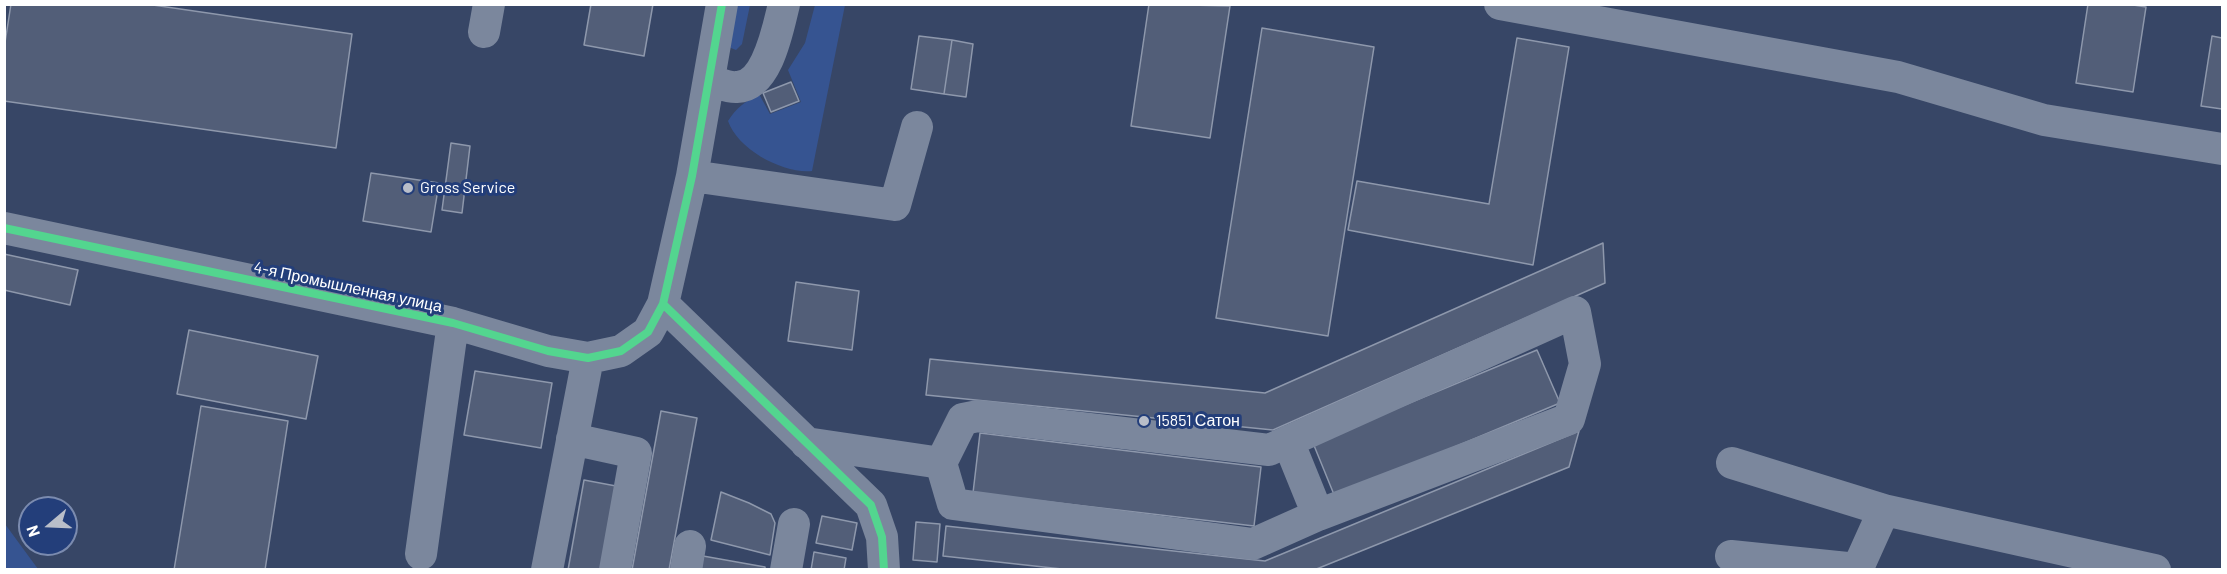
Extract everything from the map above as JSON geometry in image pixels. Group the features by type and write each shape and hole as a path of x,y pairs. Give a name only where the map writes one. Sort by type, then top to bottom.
{"street":[{"name":"4-я Промышленная улица","path":"4,228 453,323 548,351 588,358 621,351 648,332 663,304 692,176 722,4"},
{"path":"709,81 738,87 754,81 771,54 784,4"},
{"path":"1500,4 1898,77 2044,120 2223,149"},
{"path":"692,176 896,205 917,127"},
{"path":"663,304 871,506 882,537 884,570"},
{"path":"1575,312 1584,364 1569,419 1318,515 1253,544 953,504 941,463 963,419 978,416 1269,450 1575,312"},
{"path":"421,554 453,323"},
{"path":"547,570 588,358"},
{"path":"572,439 636,453 615,570"},
{"path":"1288,441 1318,515"},
{"path":"807,443 941,463"},
{"path":"1732,463 1884,510 2155,570"},
{"path":"1731,556 1857,569 1884,510"},
{"path":"786,570 794,524"}],"shaded area":[{"path":"730,5 750,5 742,44 736,50 726,46"},
{"path":"815,5 845,5 812,171 801,171 788,169 763,158 741,141 733,132 728,121 742,105 759,94 770,114 801,102 788,70 805,43"},
{"path":"4,524 18,542 18,556 28,556 38,569 5,569"}],"building":[{"path":"11,4 146,4 352,34 336,148 4,101 4,49"},
{"path":"591,4 653,4 644,56 584,45"},
{"path":"1149,4 1230,6 1210,138 1131,126"},
{"path":"2088,4 2127,4 2146,7 2133,92 2076,83"},
{"path":"1262,28 1374,47 1328,336 1216,318"},
{"path":"919,36 952,40 944,94 911,89"},
{"path":"2212,36 2222,38 2222,109 2201,106"},
{"path":"1517,38 1569,47 1533,265 1348,230 1357,181 1489,204"},
{"path":"952,40 973,44 966,97 944,94"},
{"path":"791,82 799,101 771,112 763,93"},
{"path":"451,143 470,146 462,213 442,210"},
{"path":"371,173 439,183 431,232 363,221"},
{"path":"1603,243 1605,283 1273,430 926,395 930,359 1265,393"},
{"path":"4,254 78,270 70,305 4,290"},
{"path":"796,282 859,291 852,350 788,341"},
{"path":"189,330 318,356 306,419 177,394"},
{"path":"1537,350 1560,403 1335,497 1313,443"},
{"path":"475,371 552,383 541,448 464,435"},
{"path":"201,406 288,421 265,570 174,570"},
{"path":"661,411 697,418 669,570 632,570"},
{"path":"1579,431 1569,467 1314,570 1071,570 943,556 946,526 1265,561"},
{"path":"980,433 1261,467 1254,526 973,493"},
{"path":"584,480 616,486 602,570 568,570"},
{"path":"721,492 771,514 775,523 770,555 711,540"},
{"path":"822,516 857,523 852,550 816,543"},
{"path":"916,522 940,524 937,562 913,560"},
{"path":"814,552 846,558 844,570 811,570"},
{"path":"703,556 765,567 765,570 701,570"}],"cycle path":[{"path":"4,228 453,323 548,351 588,358 621,351 648,332 663,304 692,176 722,4"},
{"path":"663,304 871,505 882,537 884,570"}],"place":[{"name":"Gross Service","path":"408,188"},
{"name":"15851 Сатон","path":"1144,421"}]}
